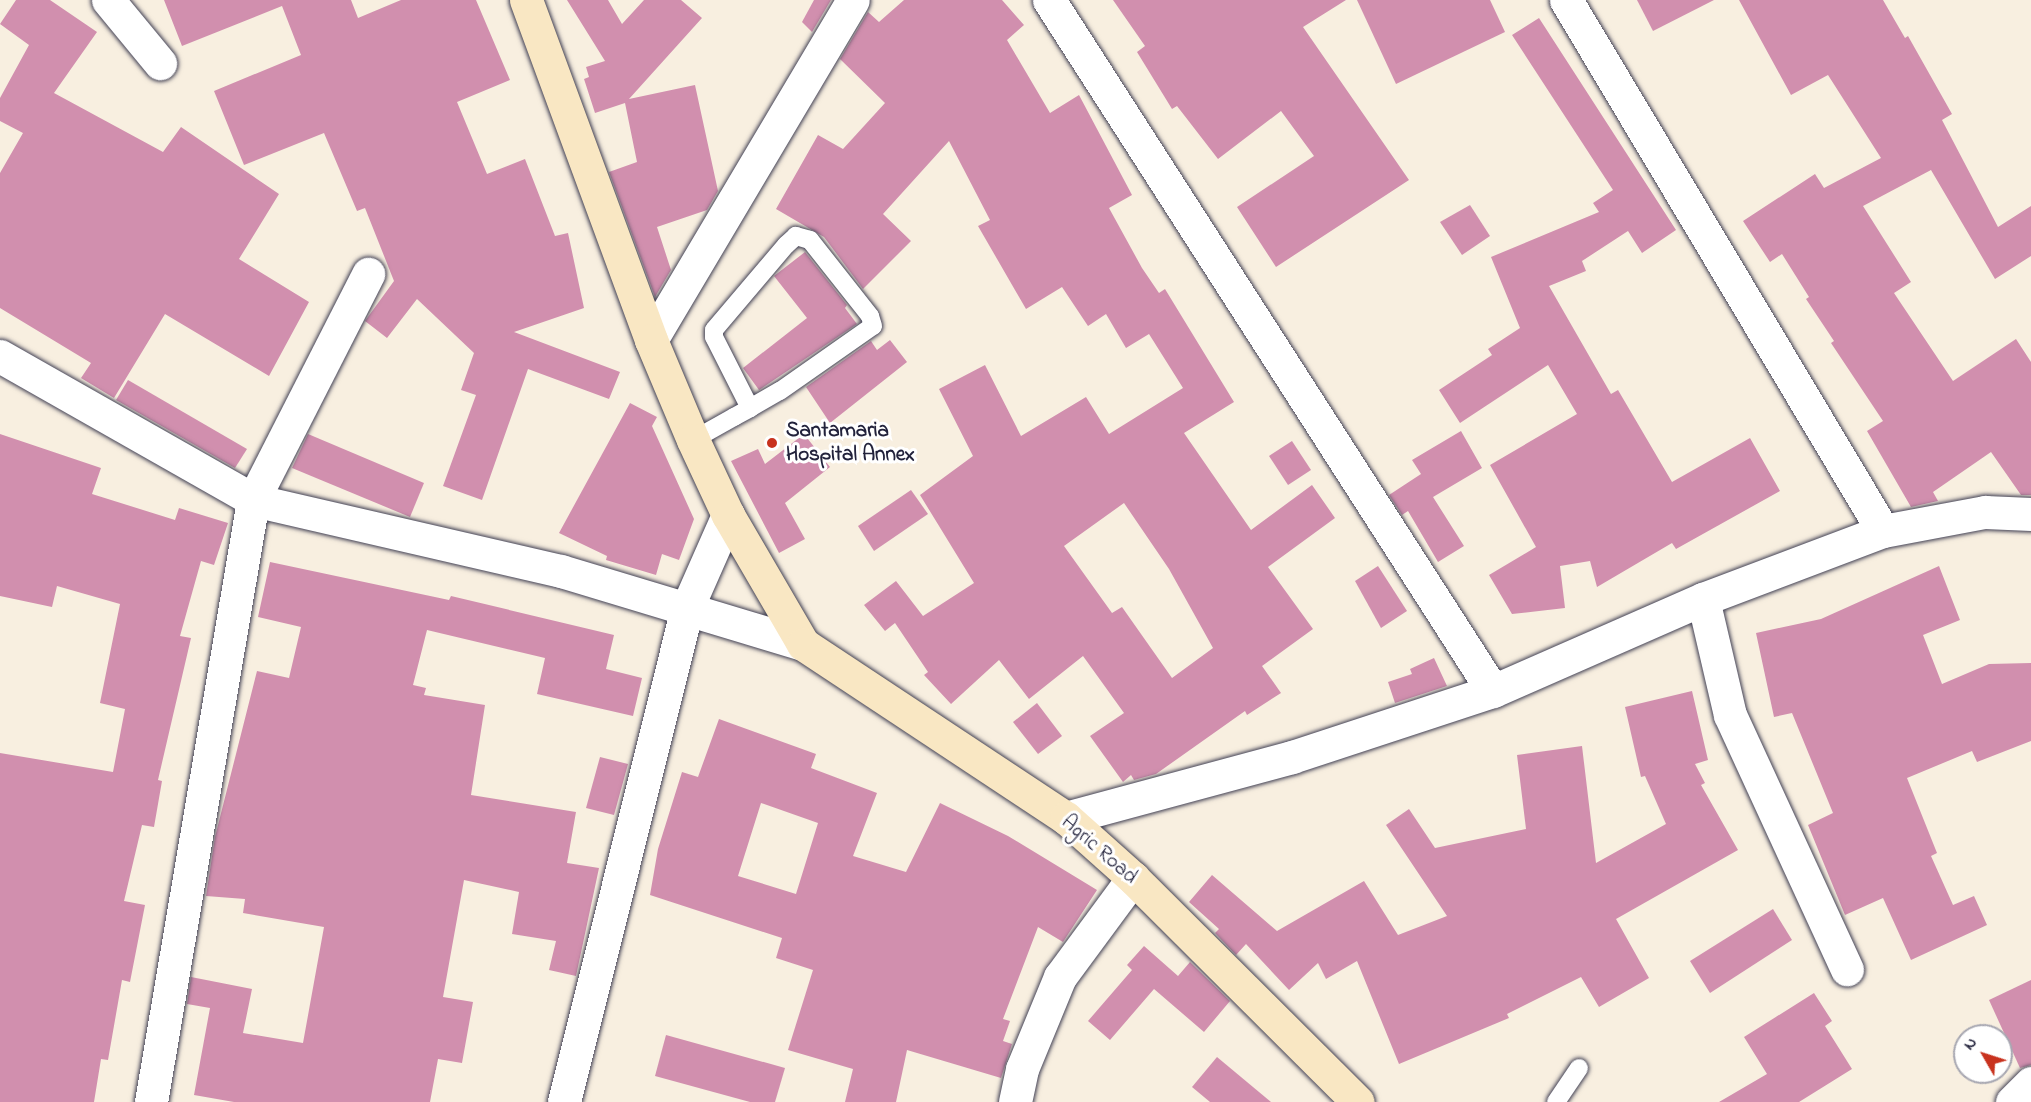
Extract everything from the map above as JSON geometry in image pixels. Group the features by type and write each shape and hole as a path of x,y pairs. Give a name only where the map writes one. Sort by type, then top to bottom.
{"street":[{"path":"108,0 160,63"},
{"path":"526,0 651,340 693,440 728,514 803,644"},
{"path":"651,340 853,0"},
{"path":"1049,0 1493,691"},
{"path":"1566,0 1882,531"},
{"path":"151,1102 253,500 368,274"},
{"path":"0,356 253,500 561,571 803,644"},
{"path":"1066,818 1292,757 1493,691 1703,599 1882,531 1985,512 2031,514"},
{"path":"564,1102 687,608 728,514"},
{"path":"1703,599 1730,715 1847,969"},
{"name":"Agric Road","path":"803,644 1066,818 1133,878 1358,1102"},
{"path":"1015,1102 1022,1069 1060,976 1133,878"},
{"path":"2012,1102 2031,1083"}],"lane":[{"path":"693,440 750,408 873,326 870,315 810,240 796,236 786,245 714,330 714,338 750,408"},
{"path":"1556,1102 1579,1068"}],"building":[{"path":"16,0 50,0 97,32 54,93 163,152 181,127 279,194 239,259 309,302 269,376 165,314 114,398 81,378 91,363 0,308 0,173 23,133 0,121 0,98 29,45 0,24"},
{"path":"164,0 351,0 358,18 401,0 476,0 510,80 457,102 487,174 525,159 555,236 568,233 584,308 514,332 620,372 609,399 528,369 482,500 443,486 476,395 461,390 474,353 417,299 387,338 365,321 394,281 365,208 357,211 324,133 244,165 214,91 301,55 282,6 182,46"},
{"path":"567,0 608,0 622,24 644,0 681,0 702,18 629,99 695,85 718,191 707,210 657,227 671,270 655,297 609,172 637,162 625,103 595,113 584,79 589,77 586,67 605,61"},
{"path":"814,0 831,0 812,32 802,22"},
{"path":"904,0 1002,0 1024,25 1007,40 1050,113 1079,95 1132,195 1109,208 1142,268 1159,293 1165,289 1234,402 1184,433 1251,530 1312,485 1335,518 1268,567 1313,629 1262,666 1281,693 1247,715 1245,711 1156,774 1134,780 1131,775 1123,782 1090,736 1124,713 1083,656 1029,699 999,660 951,704 924,675 928,672 895,623 885,631 864,605 896,581 923,616 974,583 920,495 973,456 939,389 985,365 1021,436 1086,397 1109,434 1183,388 1149,334 1126,348 1106,314 1088,326 1062,287 1026,309 978,226 990,220 949,141 883,214 911,241 863,289 824,237 776,209 818,135 843,149 885,103 840,59 868,12 879,22","holes":["1124,503 1169,569 1213,648 1172,678 1122,607 1112,613 1064,546"]},
{"path":"1113,0 1346,0 1303,27 1409,180 1276,267 1237,207 1314,156 1281,111 1218,159 1177,106 1172,109 1137,52 1145,46"},
{"path":"1357,0 1490,0 1505,32 1396,84"},
{"path":"1637,0 1714,0 1653,31"},
{"path":"1739,0 1883,0 1905,38 1908,36 1952,114 1942,120 1998,227 2031,206 2031,256 1995,279 1931,170 1863,206 1911,282 1894,293 1953,381 2016,339 2031,362 2031,495 2021,495 1991,452 1933,492 1938,501 1911,507 1867,431 1883,421 1831,343 1834,341 1806,299 1809,297 1782,254 1770,262 1743,221 1815,174 1824,188 1881,158 1828,75 1791,95"},
{"path":"1539,18 1676,230 1642,253 1628,231 1582,261 1586,271 1549,286 1611,394 1618,390 1672,482 1750,438 1780,491 1676,549 1672,543 1597,587 1590,561 1560,566 1565,608 1512,614 1489,575 1536,547 1490,465 1577,414 1548,365 1460,423 1439,390 1492,355 1488,349 1520,328 1491,257 1599,212 1593,203 1613,190 1512,35"},
{"path":"1470,205 1490,236 1462,255 1440,222"},
{"path":"805,252 847,305 845,308 857,324 759,390 743,368 807,318 774,276"},
{"path":"890,340 907,362 830,423 806,387 871,341 877,350"},
{"path":"128,380 247,449 235,468 116,400"},
{"path":"630,403 657,417 652,426 694,519 679,560 662,554 656,575 606,560 607,556 559,533"},
{"path":"1461,431 1482,468 1433,497 1464,546 1438,562 1408,511 1402,515 1389,495 1421,474 1412,460"},
{"path":"0,434 101,468 92,494 175,520 179,508 228,523 214,565 201,561 180,636 191,638 158,780 162,781 154,827 142,825 124,901 145,905 130,982 122,980 108,1060 101,1059 94,1102 0,1102 0,753 113,772 125,709 100,703 120,604 57,586 52,607 0,596"},
{"path":"308,434 424,483 410,517 292,468"},
{"path":"804,434 830,467 785,503 805,539 779,553 731,461 758,449 765,464"},
{"path":"1292,441 1311,470 1288,485 1269,456"},
{"path":"911,490 928,514 874,551 858,526"},
{"path":"270,562 449,600 451,596 614,635 606,669 642,678 633,716 537,694 545,658 427,630 413,685 426,688 424,695 485,705 471,795 576,812 567,863 599,868 576,976 549,970 556,941 512,934 519,892 464,880 443,997 473,1002 462,1063 438,1059 430,1102 234,1102 194,1095 210,1008 187,1004 191,977 252,989 243,1033 303,1043 324,927 243,913 245,899 206,896 215,837 257,671 289,678 301,627 258,617"},
{"path":"1378,566 1407,611 1381,628 1355,581"},
{"path":"1939,566 1960,620 1923,635 1942,684 1989,664 2031,663 2031,741 1977,762 1972,751 1907,778 1937,853 1931,856 1953,905 1974,896 1987,925 1911,960 1883,898 1845,915 1808,825 1833,813 1792,713 1774,717 1756,633 1821,619"},
{"path":"1434,658 1447,686 1395,703 1388,682 1412,674 1410,669"},
{"path":"1692,691 1708,760 1695,764 1705,783 1701,785 1738,850 1616,919 1649,978 1599,1007 1581,977 1507,1014 1509,1018 1399,1064 1357,961 1326,979 1318,963 1289,990 1246,944 1236,955 1215,933 1219,929 1189,902 1212,875 1277,931 1364,881 1398,935 1447,916 1386,825 1409,809 1435,848 1526,829 1517,755 1582,746 1596,863 1666,824 1645,776 1641,777 1625,707"},
{"path":"1037,703 1062,736 1038,754 1013,722"},
{"path":"719,719 816,754 811,768 877,793 853,856 906,872 940,803 1008,836 1097,890 1063,942 1038,927 1003,1019 1010,1021 1003,1041 1012,1044 1001,1078 907,1050 896,1102 845,1102 853,1069 788,1050 813,970 776,958 782,938 650,895 658,849 682,772 698,777","holes":["761,803 818,823 796,894 738,876"]},
{"path":"600,757 628,764 614,815 586,808"},
{"path":"1773,909 1792,940 1710,993 1690,961"},
{"path":"1144,946 1178,976 1190,962 1230,1001 1204,1032 1154,989 1110,1040 1088,1021 1132,970 1127,965"},
{"path":"2031,980 2031,1065 2020,1068 2013,1053 2013,1024 2000,1024 1989,1000"},
{"path":"1814,993 1832,1021 1825,1026 1852,1069 1799,1102 1719,1102 1767,1074 1744,1037"},
{"path":"666,1035 785,1068 775,1102 750,1102 655,1076"},
{"path":"1217,1057 1271,1102 1210,1102 1192,1087"}],"place":[{"name":"Santamaria Hospital Annex","path":"772,443"}]}
